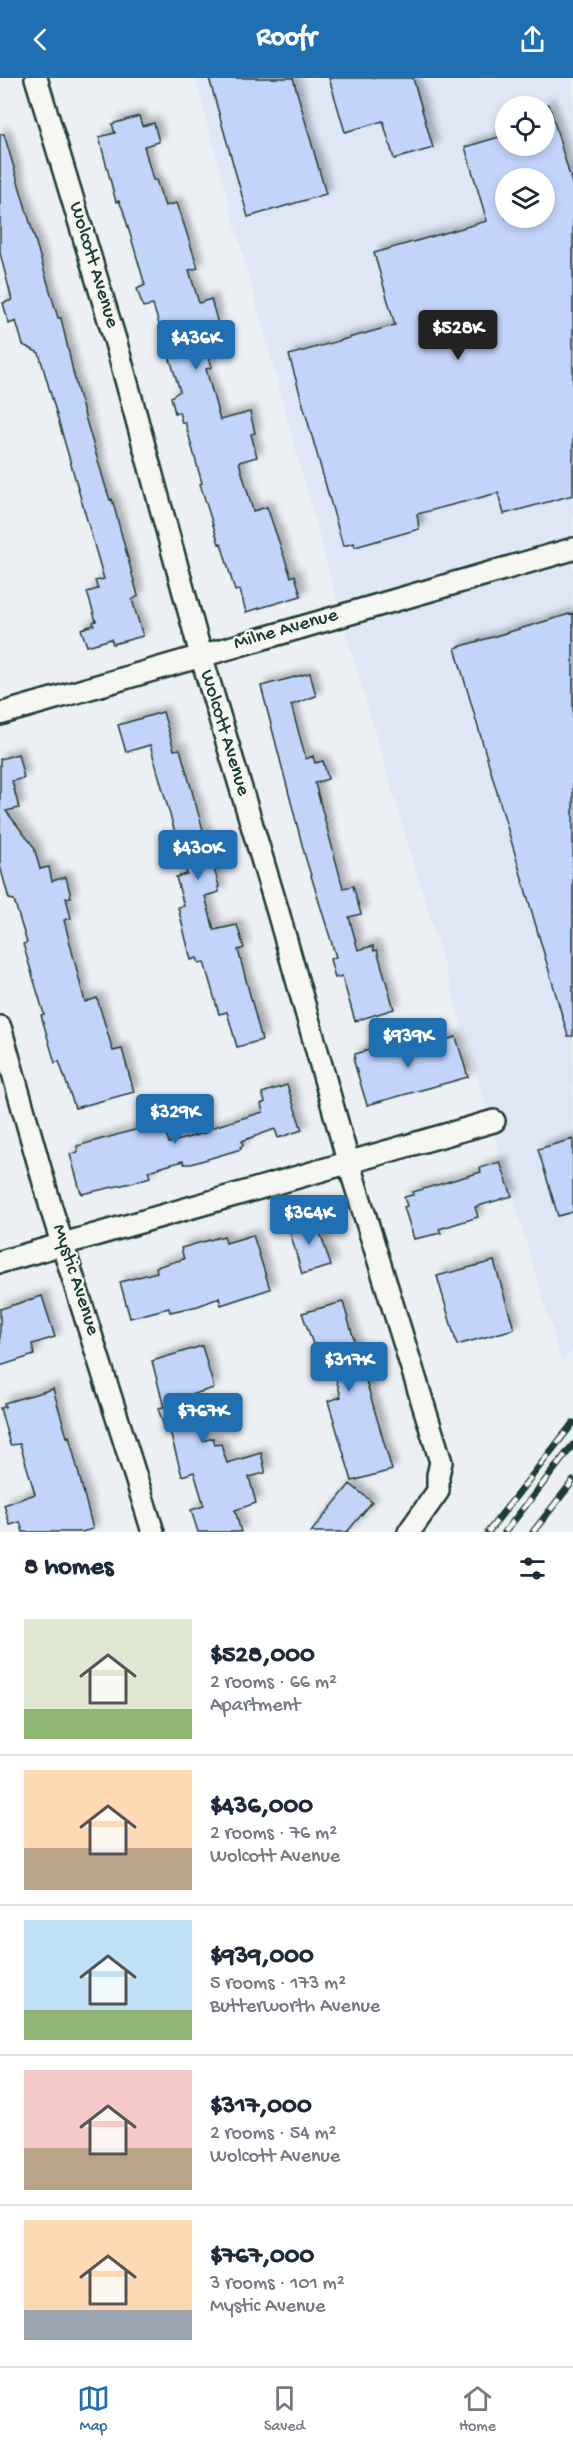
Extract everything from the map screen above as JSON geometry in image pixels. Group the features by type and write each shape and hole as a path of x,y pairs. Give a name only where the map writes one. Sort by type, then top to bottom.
{"street":[{"name":"Wolcott Avenue","path":"36,78 116,343 201,655 278,912 348,1161 441,1462 438,1491 409,1532"},
{"name":"Milne Avenue","path":"0,714 573,549"},
{"name":"Mystic Avenue","path":"0,1027 63,1244 153,1532"},
{"path":"0,1262 494,1121"}],"shaded area":[{"path":"195,78 573,78 573,1350 562,1363 344,628"}],"building":[{"path":"209,78 293,78 326,194 248,217"},
{"path":"329,78 413,78 433,148 394,159 383,121 345,132"},
{"path":"139,116 142,126 154,123 159,142 144,146 153,180 156,180 165,206 177,203 198,268 189,270 199,303 211,299 218,324 200,329 212,367 206,369 220,420 250,412 255,433 251,434 257,457 239,462 253,511 267,507 291,577 295,575 301,596 246,612 240,590 235,591 221,543 219,544 200,484 202,483 185,422 182,423 179,412 175,413 171,397 180,391 153,305 143,307 137,289 145,285 123,210 119,201 116,202 99,137 115,133 112,124"},
{"path":"555,125 573,187 573,495 504,514 498,493 417,514 419,529 355,547 354,543 343,546 289,355 395,325 374,253 487,221 465,147 495,138 495,156 555,156"},
{"path":"0,134 4,134 58,318 61,318 77,389 106,488 110,500 112,499 138,596 132,600 143,636 113,644 111,639 87,646 81,629 94,625 93,622 96,621 87,592 98,589 95,581 104,579 39,353 23,345 16,321 9,324 3,303 12,300 0,253"},
{"path":"573,613 573,1036 568,1036 455,648"},
{"path":"310,673 316,696 291,705 306,759 313,756 315,763 323,761 328,779 315,783 343,888 353,886 361,914 349,917 358,950 373,946 374,951 377,950 394,1009 355,1021 342,976 335,978 330,959 336,957 305,856 261,686"},
{"path":"163,712 174,750 180,749 219,886 219,892 205,896 214,930 237,925 244,948 238,950 262,1040 237,1047 227,1012 219,1014 204,962 199,963 197,958 191,960 178,907 184,906 176,877 187,874 150,745 126,752 118,725"},
{"path":"18,754 24,778 12,781 19,808 6,811 34,847 40,869 49,867 52,881 66,877 71,897 66,898 71,918 64,920 85,1002 97,998 113,1051 122,1049 134,1092 75,1108 59,1061 55,1063 41,1015 44,1014 23,944 27,943 14,900 9,899 0,866 0,759"},
{"path":"456,1037 468,1077 367,1105 354,1062 355,1054 376,1048 377,1052 406,1044 407,1051"},
{"path":"287,1085 302,1130 278,1138 275,1129 242,1141 241,1149 191,1164 184,1164 183,1161 148,1171 150,1177 82,1194 70,1154 78,1152 77,1146 142,1128 140,1114 158,1109 169,1143 208,1132 207,1129 263,1112 261,1104 265,1102 262,1093"},
{"path":"573,1139 573,1212 558,1216 538,1149"},
{"path":"500,1162 512,1196 475,1207 478,1217 439,1229 441,1233 414,1239 404,1207 407,1206 404,1197 413,1195 413,1192 481,1172 480,1168"},
{"path":"305,1217 307,1225 317,1223 331,1266 302,1274 287,1222"},
{"path":"253,1235 270,1289 221,1305 219,1298 198,1306 170,1312 169,1308 130,1318 120,1282 157,1272 156,1267 184,1259 181,1248 224,1236 226,1243"},
{"path":"494,1261 514,1329 457,1345 437,1276"},
{"path":"42,1296 55,1337 32,1344 34,1355 0,1366 0,1309"},
{"path":"343,1302 392,1470 352,1481 328,1401 341,1397 330,1357 324,1358 320,1346 314,1347 302,1313"},
{"path":"202,1346 214,1388 190,1395 203,1441 213,1438 215,1445 221,1444 227,1463 261,1453 265,1470 265,1473 249,1477 256,1503 235,1510 241,1532 198,1532 191,1510 204,1506 194,1472 182,1476 170,1432 166,1433 158,1408 164,1407 152,1361"},
{"path":"53,1389 67,1437 69,1436 93,1529 82,1532 23,1532 20,1522 10,1525 4,1505 35,1494 20,1444 10,1445 0,1408 5,1407 4,1403"},
{"path":"350,1484 372,1502 347,1532 311,1532"}],"railway":[{"path":"488,1532 573,1423"},
{"path":"505,1532 573,1445"},
{"path":"533,1532 573,1481"}]}
